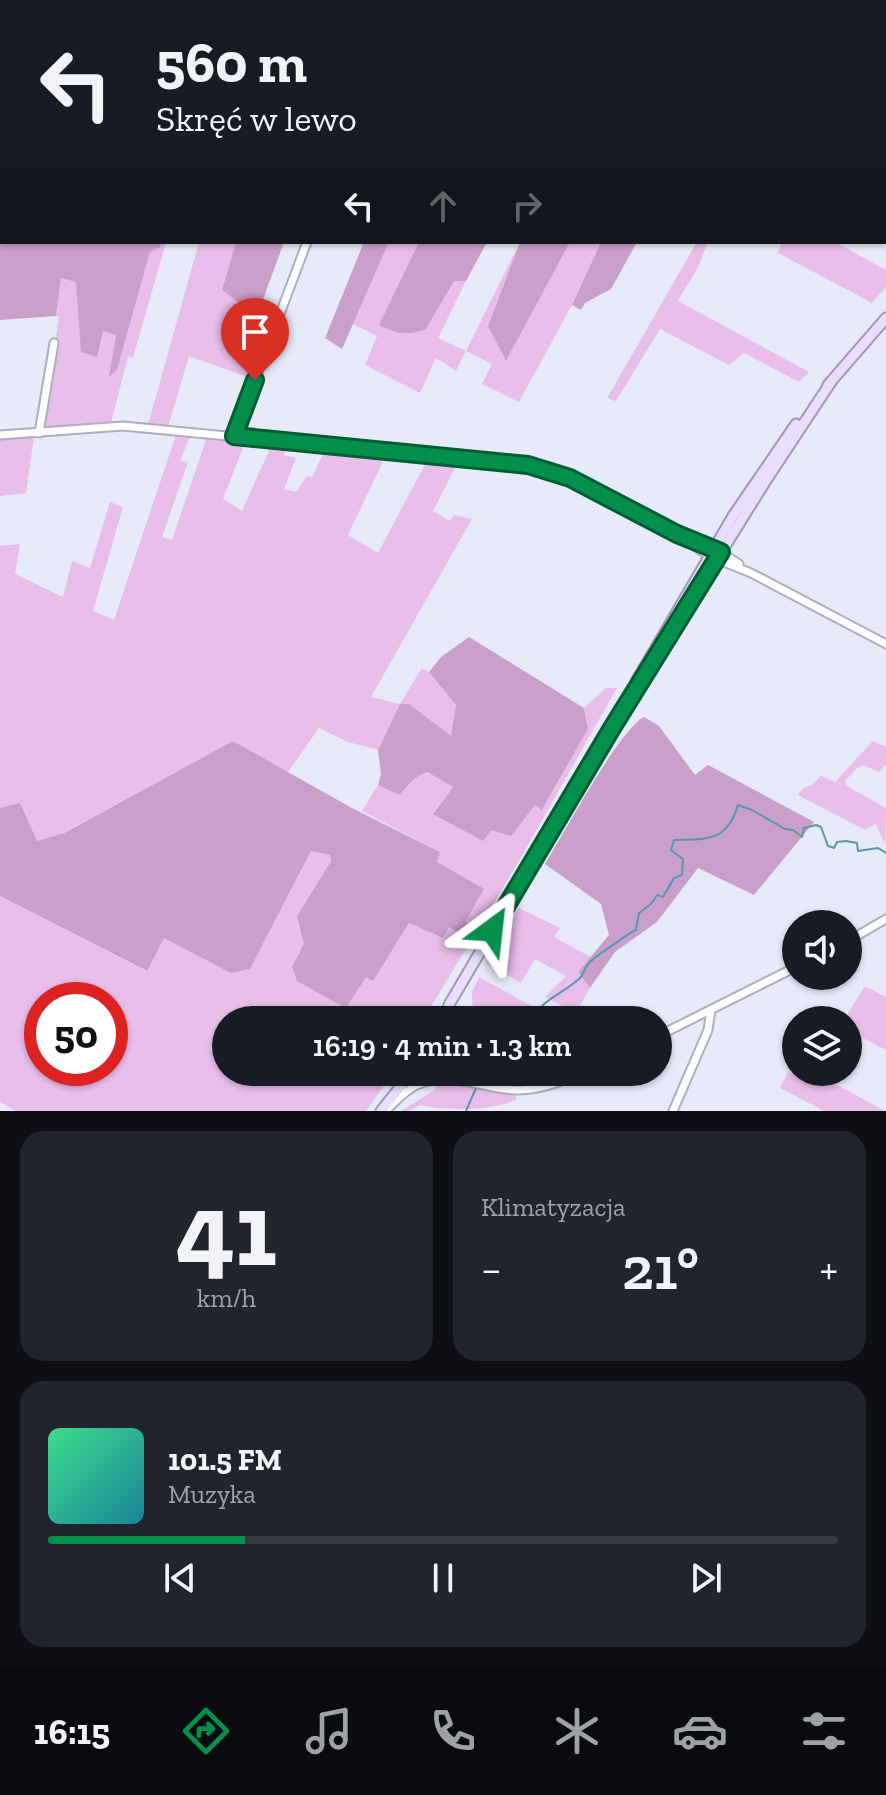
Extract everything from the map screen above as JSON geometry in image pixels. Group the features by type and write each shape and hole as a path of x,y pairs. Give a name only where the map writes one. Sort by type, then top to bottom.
{"main road":[{"path":"448,1006 781,443 886,318"},
{"path":"383,1111 397,1086"},
{"path":"391,1098 401,1086"}],"street":[{"path":"234,436 306,244"},
{"path":"39,433 54,343"},
{"path":"0,435 123,426 528,465 570,478 886,644"},
{"path":"862,933 886,919"},
{"path":"672,1029 782,974"},
{"path":"673,1111 708,1030 711,1010"},
{"path":"383,1111 414,1086"},
{"path":"491,1086 514,1090 547,1086"}],"shaded area":[{"path":"0,244 161,244 150,252 117,370 109,377 116,335 103,331 97,357 81,352 76,282 61,278 56,316 0,320"},
{"path":"165,244 133,358 128,357 111,423 42,428 59,317 56,316 61,278 77,282 79,310 103,330 116,335 110,376 117,370 150,252"},
{"path":"198,244 235,244 222,290 257,315 261,305 280,313 255,380 189,356 168,427 148,425"},
{"path":"235,244 283,244 257,316 222,290"},
{"path":"363,244 388,244 342,349 325,338"},
{"path":"388,244 418,244 409,265 426,329 454,281 466,281 438,338 466,351 456,371 436,358 420,393 365,365 377,336 353,324"},
{"path":"418,244 486,244 466,281 454,281 426,329 408,333 379,325"},
{"path":"519,244 488,326 506,361 569,244 600,244 572,305 519,402 482,384 492,364 466,351"},
{"path":"519,244 569,244 506,361 488,326"},
{"path":"600,244 636,244 611,289 585,303 581,310 572,305"},
{"path":"696,244 707,244 678,301 809,372 799,382 744,353 729,365 660,329 616,401 607,398"},
{"path":"781,244 839,244 886,270 886,287 872,303 778,253"},
{"path":"176,435 190,437 180,461 188,462 162,537 172,540 207,437 246,440 223,499 242,511 272,444 288,444 284,455 296,458 284,489 296,492 307,476 312,477 326,448 388,451 348,535 378,553 429,457 459,460 433,511 450,521 454,515 472,519 371,697 400,704 378,750 348,742 319,728 288,772 233,741 63,833 36,842 20,804 0,808 0,546 20,544 15,574 63,597 72,561 90,568 110,502 123,507 93,611 114,620"},
{"path":"34,437 26,493 0,496 0,439"},
{"path":"469,637 584,708 588,729 542,810 535,805 511,836 491,830 483,841 433,814 453,787 427,772 415,778 399,795 378,785 381,774 378,750 400,704 409,704 451,736 456,705 429,672 441,657"},
{"path":"422,668 429,672 456,705 451,737 409,704 400,704"},
{"path":"606,688 617,688 519,861 431,1006 212,1006 212,1086 384,1086 366,1111 16,1111 0,1102 0,896 146,971 164,938 250,969 311,851 330,855 331,861 297,916 373,981 409,923 443,938 449,926 465,922 436,861 440,852 362,811 378,785 399,795 415,778 427,772 453,787 433,813 491,830 535,805 543,809 588,729 584,708"},
{"path":"644,717 659,726 695,775 708,765 814,822 754,895 698,868 657,922 615,952 590,988 578,972 609,935 601,904 545,864 606,762 633,726"},
{"path":"233,741 350,807 440,852 437,862 484,889 465,922 473,926 466,937 449,927 443,938 409,923 373,981 366,977 347,1006 342,1006 297,981 292,967 304,944 297,916 331,861 330,855 311,851 250,969 231,973 164,938 147,971 0,896 0,808 20,803 37,841 64,833"},
{"path":"873,741 886,747 886,764 879,772 863,765 845,781 847,786 886,808 885,844 876,824 865,830 798,795 821,776 835,782"},
{"path":"519,908 560,928 554,937 591,957 578,972 590,988 580,1006 562,1006 545,997 566,976 535,959 521,983 486,963"},
{"path":"479,977 532,1006 472,1006 472,992"},
{"path":"865,986 886,997 886,1050 862,1037 862,1006 853,1006"},
{"path":"782,1084 839,1086 885,1111 824,1111 780,1088"},
{"path":"436,1086 468,1086 515,1094 517,1099 483,1108 420,1105 409,1111 401,1111 435,1090"}],"waterway":[{"path":"542,1006 579,979 592,960 636,930 639,913 657,895 663,897 674,878 682,875 683,859 671,850 674,840 706,838 722,832 738,805 802,837 804,828 821,827 828,846 834,848 837,842 846,841 857,843 858,851 878,848 886,853"},
{"path":"466,1111 477,1086"}],"route":[{"path":"255,380 234,436 528,465 550,470 677,534 721,552 492,930"}]}
